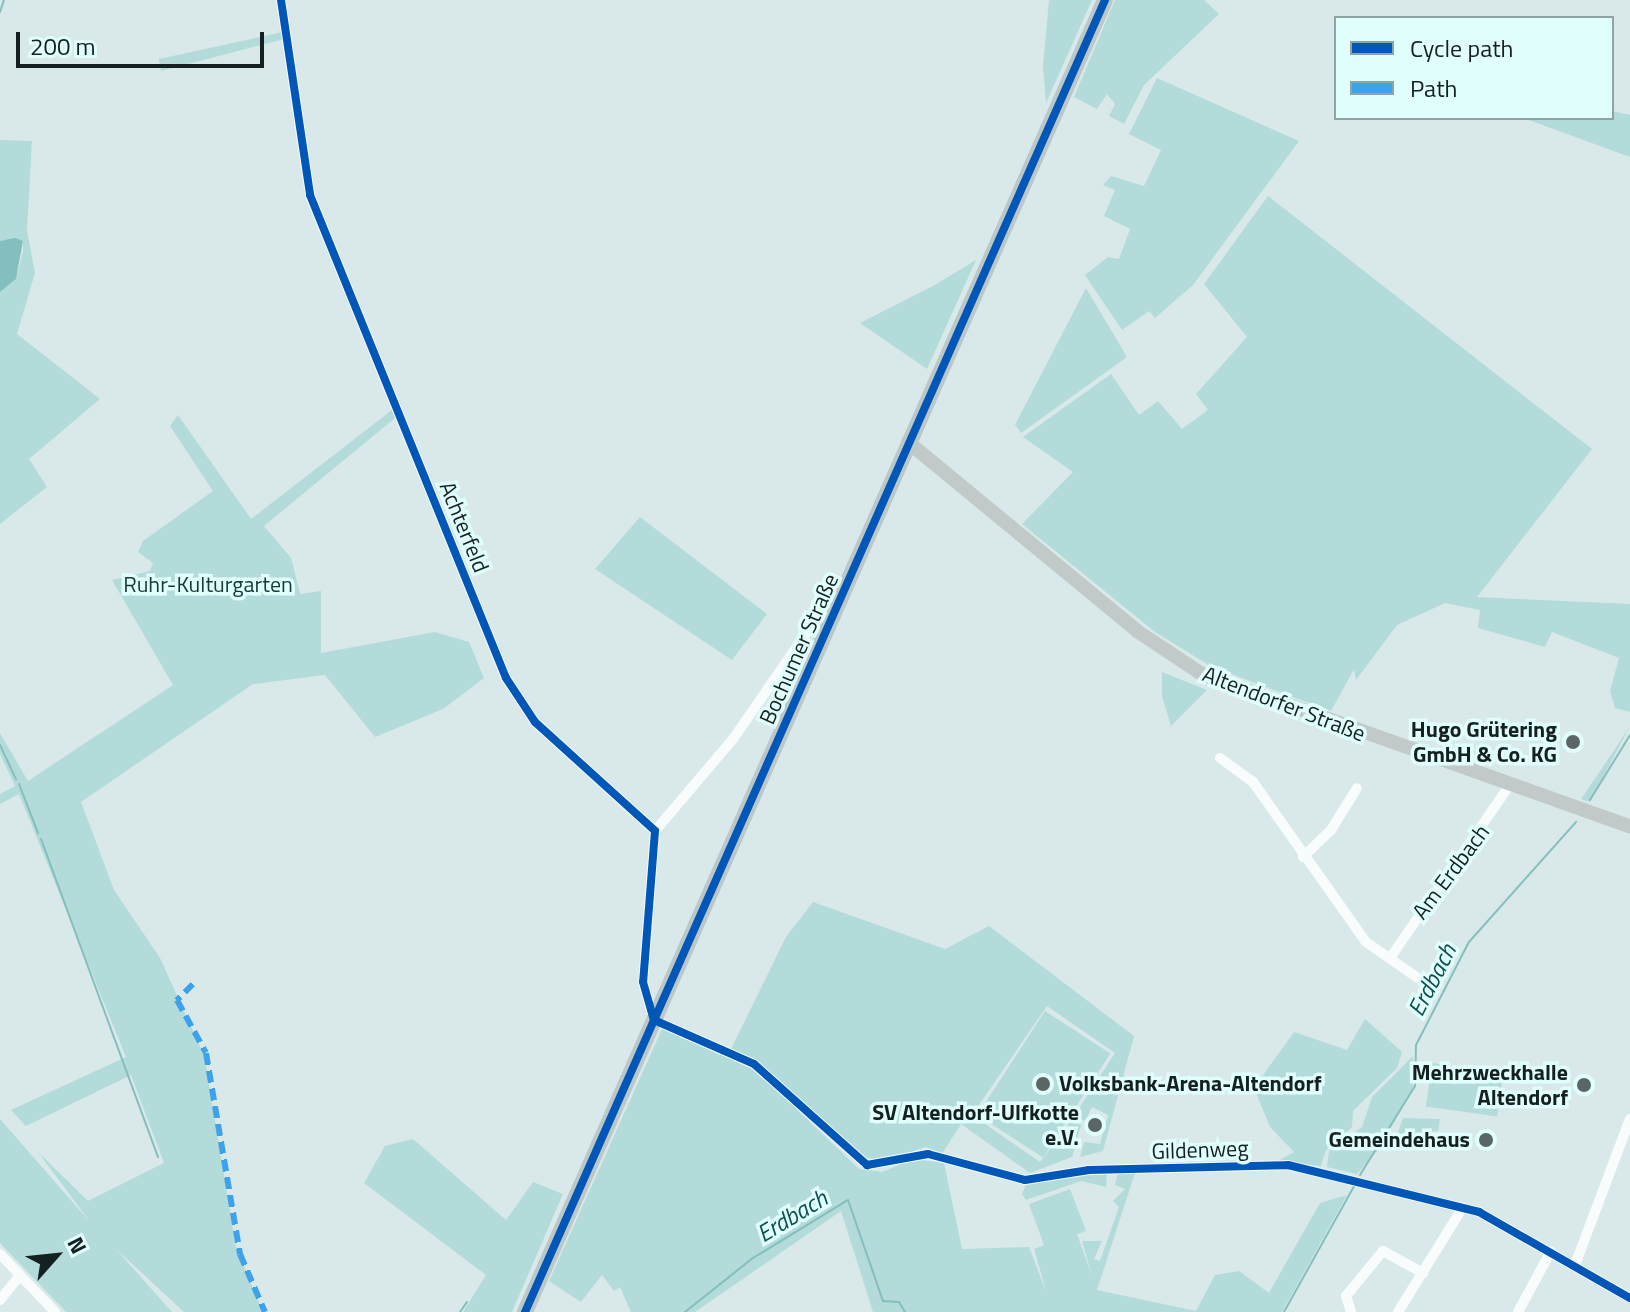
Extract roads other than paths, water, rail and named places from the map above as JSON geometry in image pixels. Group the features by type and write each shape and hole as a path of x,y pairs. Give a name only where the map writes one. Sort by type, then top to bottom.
{"main road":[{"name":"Bochumer Straße","path":"525,1312 1105,0"}],"street":[{"name":"Achterfeld","path":"281,0 310,195 506,678 535,722 655,831"},
{"name":"Altendorfer Straße","path":"908,442 1179,661 1255,697 1630,826"},
{"path":"654,1020 643,982 655,831 733,739 814,622 833,617"},
{"path":"1220,758 1246,774 1346,919 1390,958 1435,990"},
{"name":"Am Erdbach","path":"1390,958 1510,785"},
{"path":"1303,857 1331,830 1357,788"},
{"name":"Gildenweg","path":"654,1020 754,1064 867,1165 928,1154 1025,1180 1089,1170 1288,1165 1463,1207 1551,1251 1630,1298"},
{"path":"1575,1265 1630,1119"},
{"path":"1398,1312 1463,1207"},
{"path":"1351,1312 1346,1296 1383,1251 1423,1273"},
{"path":"1518,1312 1551,1251"},
{"path":"0,1254 55,1312"},
{"path":"0,1300 20,1275"}],"waterway":[{"path":"0,12 4,0"},
{"name":"Erdbach","path":"1590,800 1630,735"},
{"path":"0,745 16,779"},
{"path":"19,784 38,833"},
{"name":"Erdbach","path":"1360,1175 1415,1086 1416,1045 1469,942 1576,822"},
{"path":"41,839 158,1157"},
{"name":"Erdbach","path":"1284,1312 1354,1186"},
{"name":"Erdbach","path":"685,1312 753,1258 848,1200 883,1301 899,1302 905,1312"},
{"path":"460,1312 467,1302"}],"place":[{"name":"Hugo Grütering GmbH & Co. KG","path":"1573,742"},
{"name":"Volksbank-Arena-Altendorf","path":"1043,1084"},
{"name":"Mehrzweckhalle Altendorf","path":"1584,1085"},
{"name":"SV Altendorf-Ulfkotte e.V.","path":"1095,1125"},
{"name":"Gemeindehaus","path":"1486,1140"}],"park label":[{"name":"Ruhr-Kulturgarten","path":"208,585"}]}
